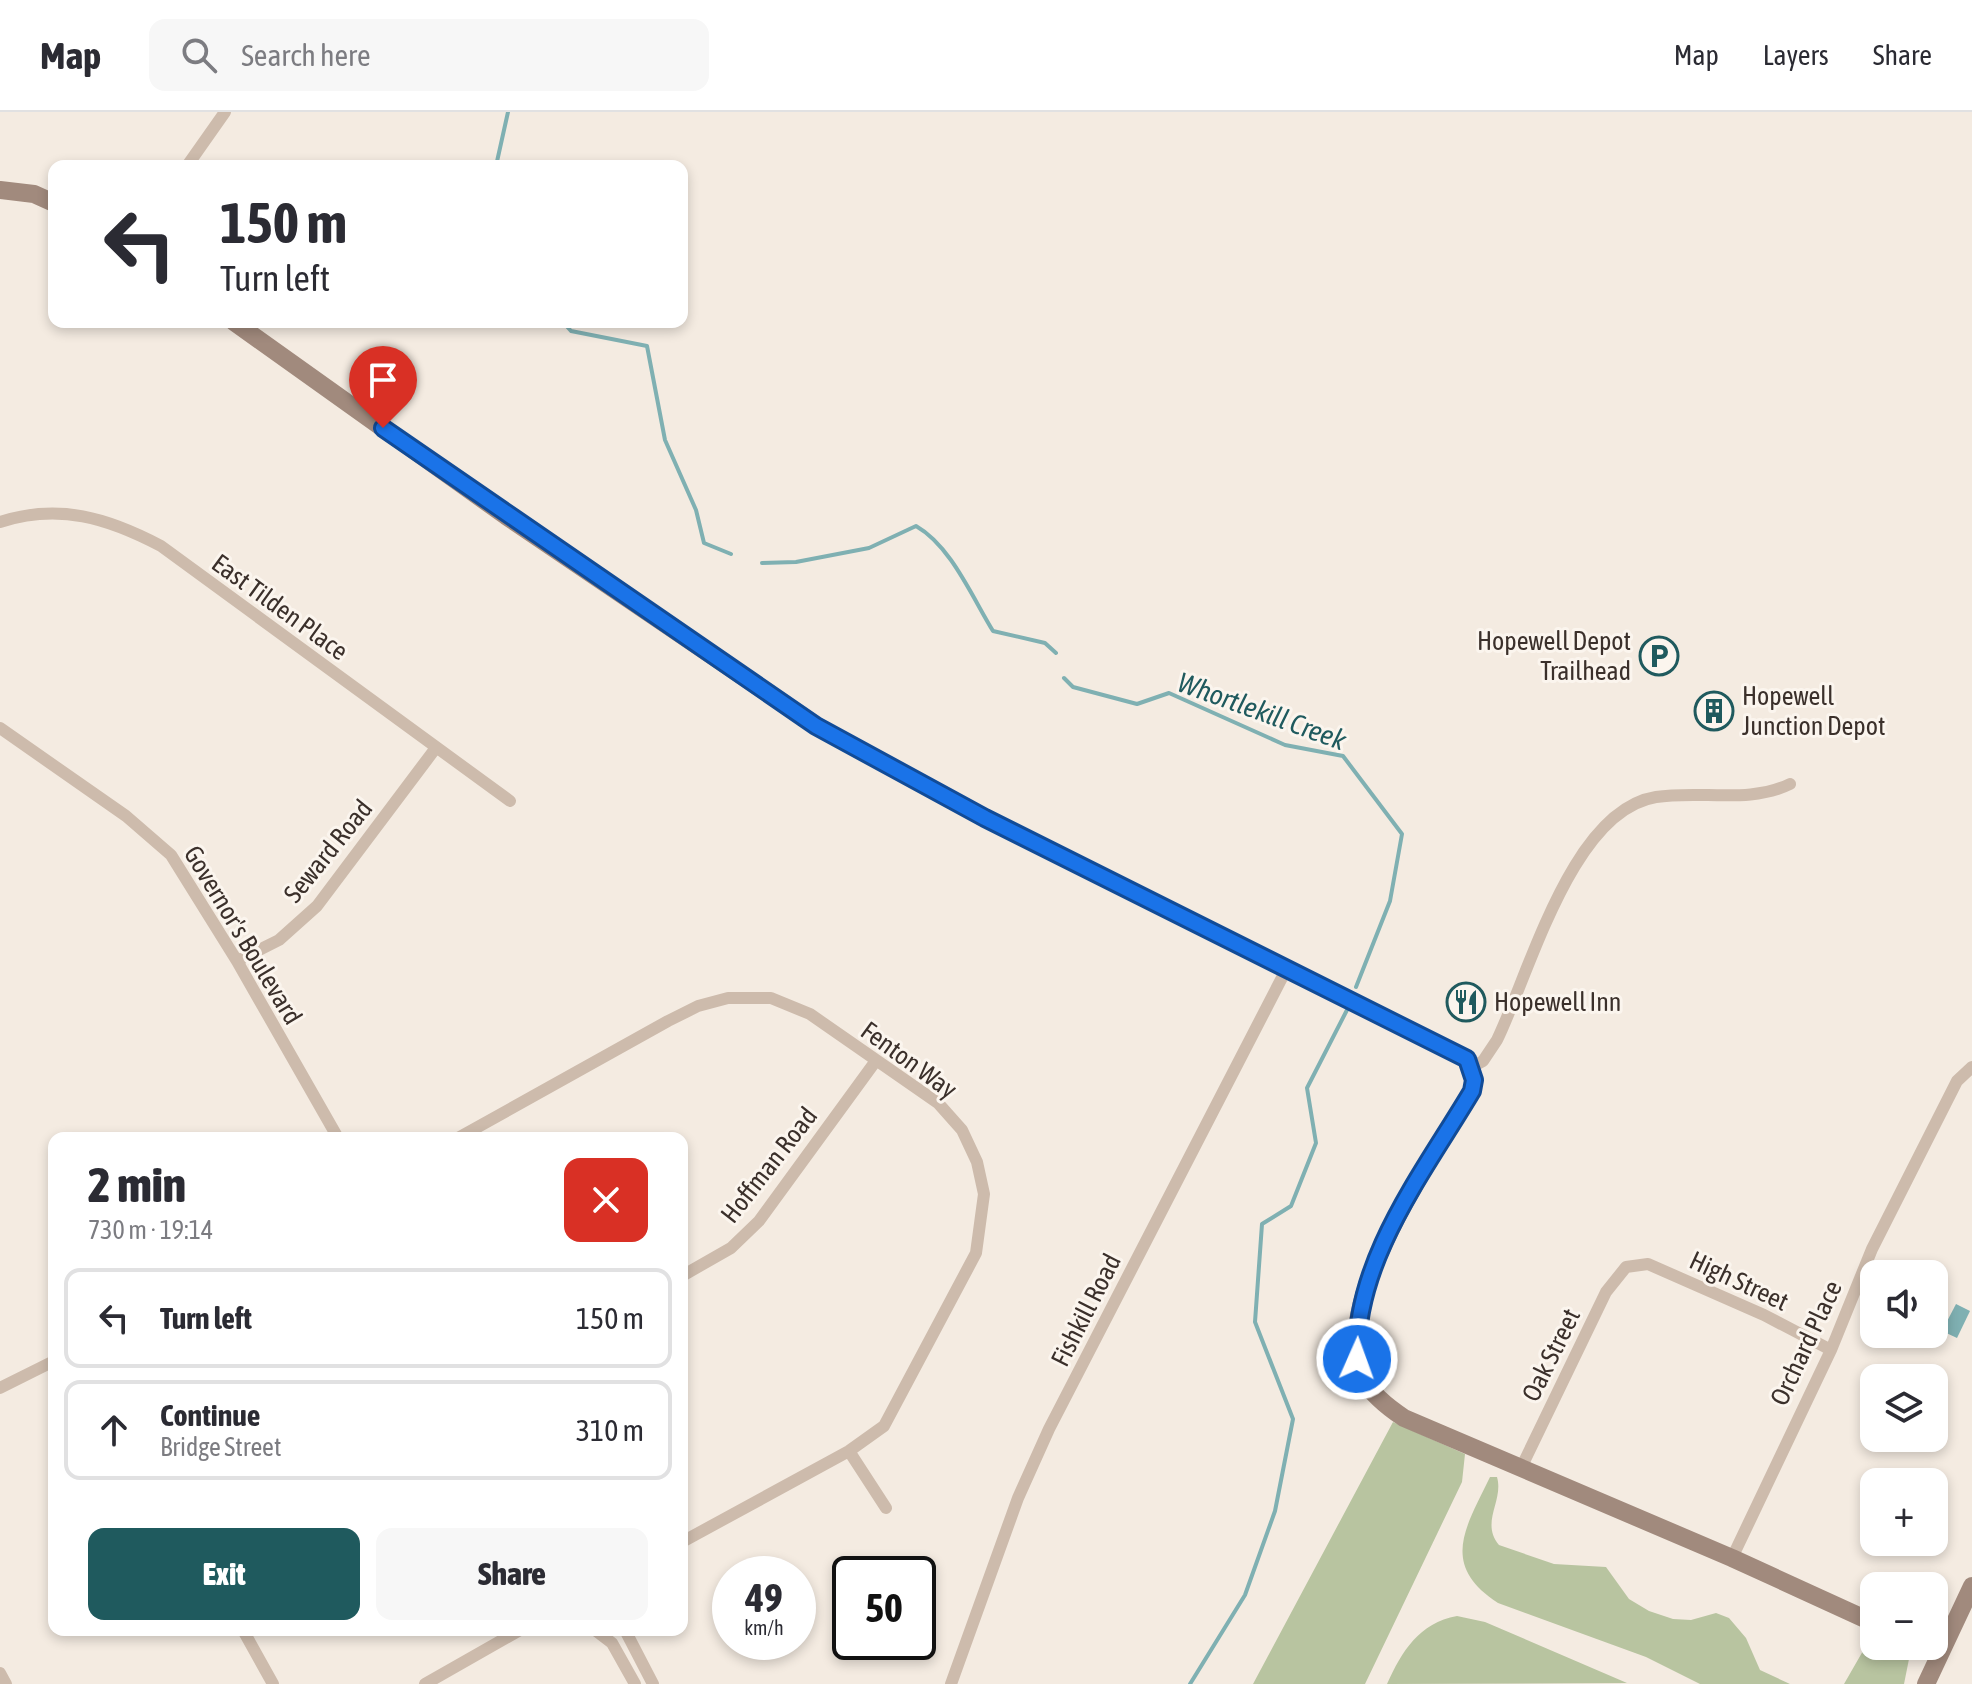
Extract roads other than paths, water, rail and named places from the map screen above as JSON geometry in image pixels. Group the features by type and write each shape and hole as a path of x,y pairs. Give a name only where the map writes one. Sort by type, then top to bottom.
{"main road":[{"path":"0,190 34,194 48,200"},
{"path":"242,328 506,516 758,688 869,755 985,818 1467,1059 1474,1080 1472,1091 1390,1231 1359,1309 1357,1359 1365,1381 1393,1411 1860,1617"},
{"path":"1948,1635 1972,1586"},
{"path":"1926,1684 1936,1660"}],"street":[{"path":"191,160 225,112"},
{"name":"East Tilden Place","path":"0,522 41,514 74,514 118,523 161,546 510,801"},
{"name":"Governor's Boulevard","path":"0,728 126,816 171,855 237,961 335,1132"},
{"name":"Seward Road","path":"237,961 279,940 317,906 435,749"},
{"path":"1470,1068 1483,1061 1497,1040 1571,867 1622,810 1654,797 1753,794 1775,791 1790,784"},
{"name":"Fishkill Road","path":"951,1684 1018,1498 1049,1429 1287,968"},
{"name":"Fenton Way","path":"469,1132 668,1021 698,1006 728,998 771,998 810,1014 938,1103 962,1130 984,1194 976,1253 884,1426 849,1451 688,1539"},
{"name":"Hoffman Road","path":"688,1273 731,1248 759,1221 875,1062"},
{"name":"Orchard Place","path":"1732,1558 1831,1350 1872,1249 1906,1179 1957,1081 1972,1067"},
{"name":"High Street","path":"1626,1267 1648,1264 1764,1315 1831,1350"},
{"name":"Oak Street","path":"1522,1466 1606,1292 1626,1267"},
{"path":"0,1388 48,1364"},
{"path":"849,1451 886,1508"},
{"path":"246,1636 273,1684"},
{"path":"425,1684 511,1636"},
{"path":"603,1636 612,1643 635,1684"},
{"path":"628,1636 653,1684"},
{"path":"0,1673 6,1684"}],"water":[{"path":"1956,1304 1970,1311 1957,1338 1948,1334 1948,1319"}],"waterway":[{"name":"Whortlekill Creek","path":"497,160 508,112"},
{"name":"Whortlekill Creek","path":"568,328 647,346 665,440 696,510 704,543 731,554"},
{"name":"Whortlekill Creek","path":"762,563 796,562 869,548 916,526 950,559 993,631 1045,643 1056,653"},
{"name":"Whortlekill Creek","path":"1064,678 1073,687 1137,704 1169,693 1285,745 1343,756 1402,834 1390,901 1356,987"},
{"name":"Whortlekill Creek","path":"1190,1684 1245,1595 1275,1511 1293,1419 1255,1322 1262,1224 1291,1206 1316,1143 1307,1088 1348,1008"}],"place":[{"name":"Hopewell Depot Trailhead","path":"1659,656"},
{"name":"Hopewell Junction Depot","path":"1714,711"},
{"name":"Hopewell Inn","path":"1466,1002"}]}
